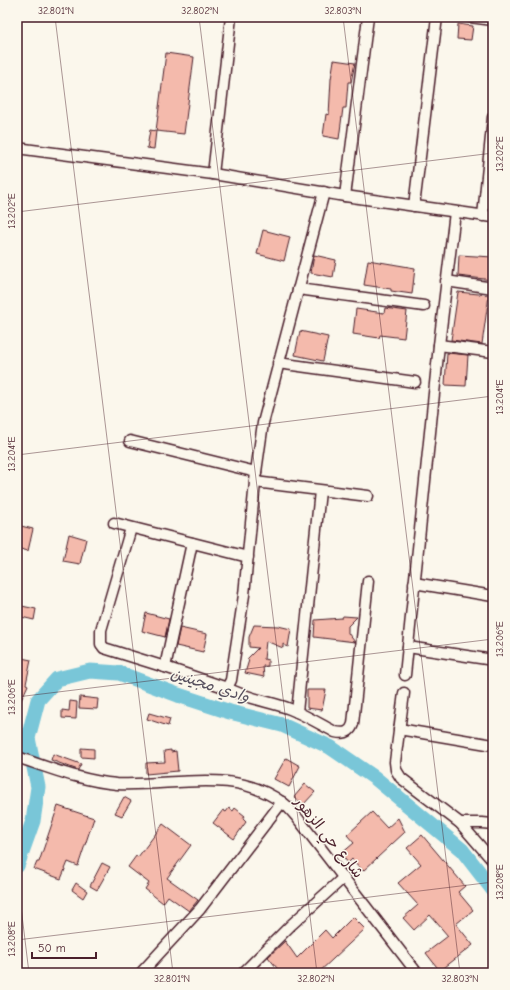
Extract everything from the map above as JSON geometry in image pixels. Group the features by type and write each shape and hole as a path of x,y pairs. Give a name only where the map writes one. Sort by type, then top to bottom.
{"street":[{"path":"212,174 231,17"},
{"path":"345,196 368,17"},
{"path":"414,206 437,17"},
{"path":"470,17 493,20"},
{"path":"17,148 212,174 345,196 488,216 493,117"},
{"path":"227,688 231,680 244,595 263,423 324,192"},
{"path":"405,675 439,346 455,212"},
{"path":"446,282 493,288"},
{"path":"298,289 424,306"},
{"path":"439,346 493,352"},
{"path":"278,363 415,382"},
{"path":"130,441 256,477 320,491 368,496"},
{"path":"297,712 320,491"},
{"path":"114,524 248,558"},
{"path":"131,528 101,630 101,644 104,648 165,666 227,688 238,694 289,709 335,732 348,732 353,724 368,581"},
{"path":"165,666 192,543"},
{"path":"414,583 493,596"},
{"path":"408,647 493,660"},
{"path":"404,692 395,762 396,770 401,778 460,823 493,860"},
{"path":"399,729 493,745"},
{"name":"شارع حي الزهور","path":"17,757 78,778 99,782 134,784 214,780 249,786 266,793 282,802 300,820 417,973"},
{"path":"141,973 200,909 282,802"},
{"path":"460,823 482,822 493,824"},
{"path":"244,973 290,925 343,878"}],"building":[{"path":"458,24 473,26 471,40 457,39"},
{"path":"166,53 194,57 184,134 156,131"},
{"path":"334,60 355,63 351,82 348,82 346,108 343,108 339,139 323,136 326,114 329,115 331,79"},
{"path":"150,130 156,131 154,149 147,148"},
{"path":"263,230 290,237 284,261 257,254"},
{"path":"314,255 336,260 333,277 311,273"},
{"path":"459,255 493,257 493,280 458,276"},
{"path":"368,260 415,268 412,294 364,285"},
{"path":"458,292 489,295 482,344 451,340"},
{"path":"385,308 407,311 404,338 380,335 379,338 353,334 356,309 384,313"},
{"path":"300,331 328,337 323,361 295,355"},
{"path":"447,353 468,355 466,386 445,385"},
{"path":"17,525 33,529 28,551 17,548"},
{"path":"69,534 86,539 80,564 63,561"},
{"path":"17,605 36,609 34,620 17,616"},
{"path":"146,613 169,619 165,637 142,631"},
{"path":"343,616 357,617 348,626 348,633 355,642 314,637 315,620 342,618"},
{"path":"254,625 278,626 291,629 288,647 283,644 283,648 266,641 264,659 268,660 268,666 263,666 264,677 245,673 249,660 247,659 258,648 249,647 249,637"},
{"path":"180,628 207,634 203,652 176,646"},
{"path":"17,657 31,660 26,684 28,685 17,709"},
{"path":"307,690 326,690 322,710 307,708"},
{"path":"80,697 98,699 97,709 79,708"},
{"path":"70,701 77,702 76,719 62,718 62,710 69,711"},
{"path":"149,713 170,719 168,726 147,719"},
{"path":"81,748 94,749 94,758 81,757"},
{"path":"171,750 171,752 176,751 178,771 146,774 146,763 165,762 164,751"},
{"path":"53,754 81,764 78,770 51,760"},
{"path":"286,758 300,766 289,787 274,779"},
{"path":"305,784 315,792 303,805 294,797"},
{"path":"124,797 131,801 122,816 115,813"},
{"path":"58,806 94,818 78,866 68,862 61,879 34,869 37,862 39,862"},
{"path":"229,808 233,811 235,808 245,816 243,819 246,822 234,839 213,823 223,810 226,812"},
{"path":"372,812 387,828 398,818 405,832 363,871 352,859 348,863 341,854 354,843 347,835"},
{"path":"163,824 191,845 167,878 198,900 189,911 168,896 163,903 145,889 149,883 128,867 136,856 138,857"},
{"path":"422,835 465,886 458,892 473,910 456,924 473,945 440,971 426,953 448,936 430,915 414,930 403,918 418,905 398,883 421,864 407,848"},
{"path":"102,863 110,867 97,890 90,886"},
{"path":"76,883 87,891 83,898 72,890"},
{"path":"353,917 365,929 318,973 281,973 268,957 285,941 297,958 325,930 332,938"}],"waterway":[{"name":"وادي مجينين","path":"17,866 33,821 38,787 28,738 38,700 57,679 90,671 119,673 230,712 282,725 330,747 375,778 462,850 493,890"}]}
